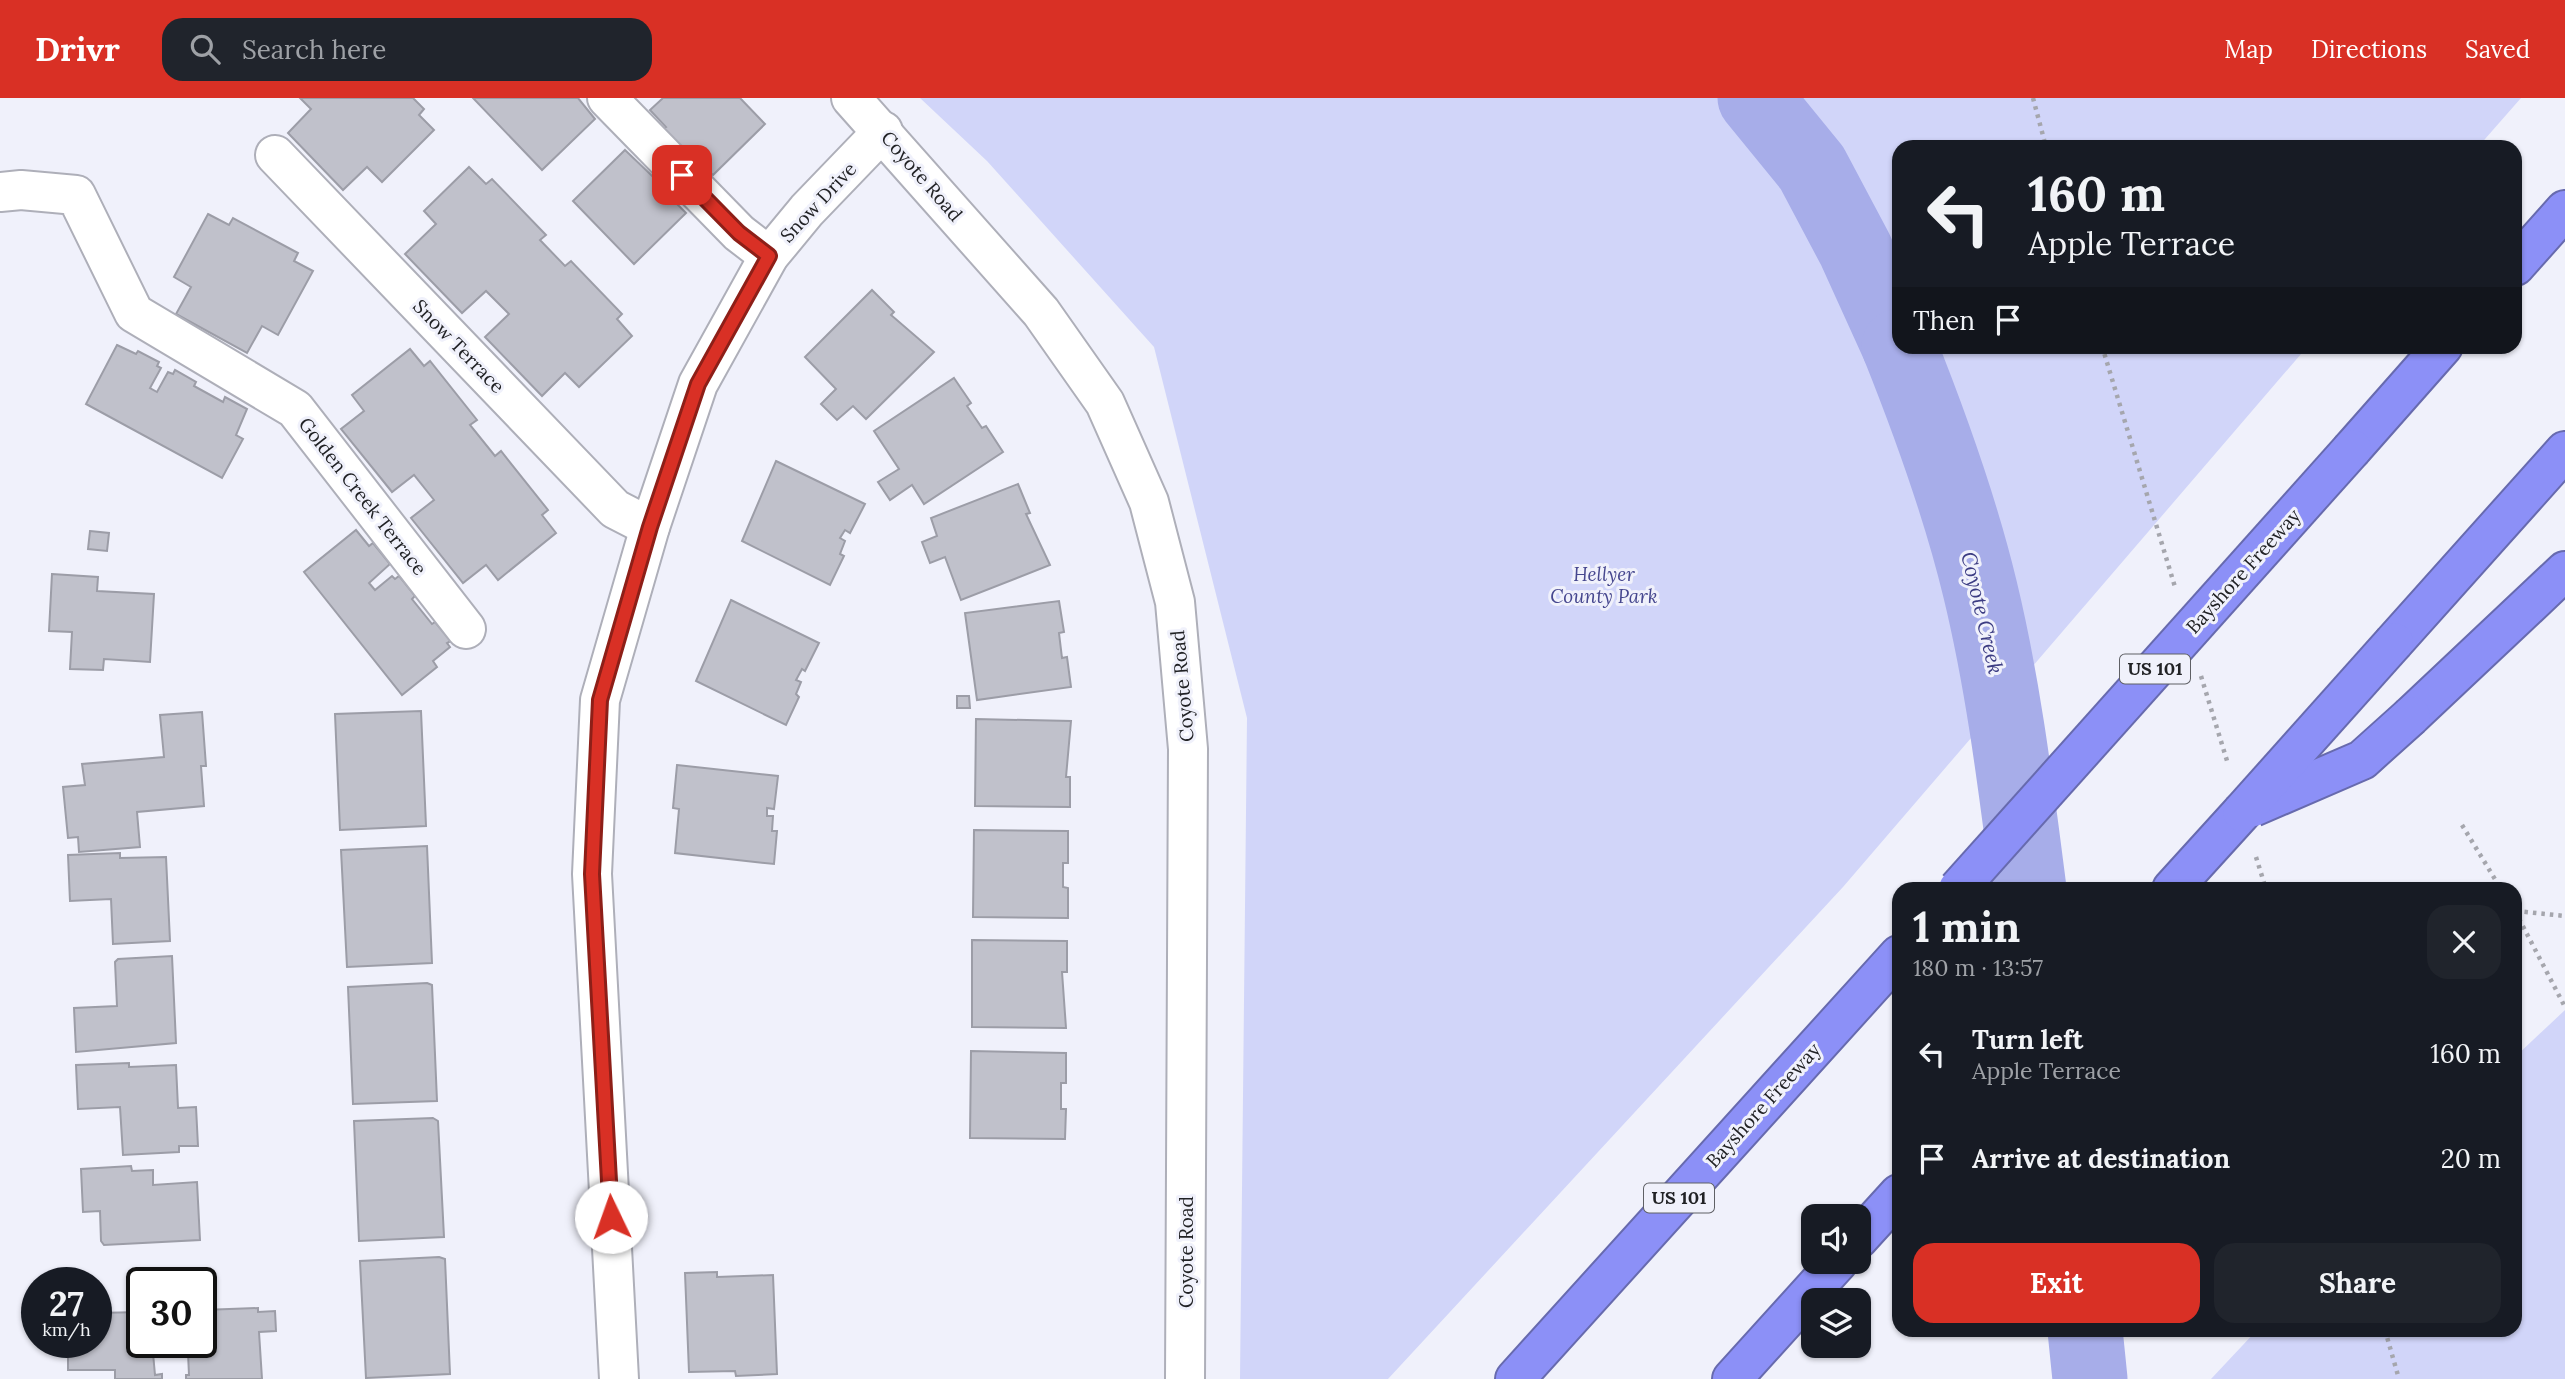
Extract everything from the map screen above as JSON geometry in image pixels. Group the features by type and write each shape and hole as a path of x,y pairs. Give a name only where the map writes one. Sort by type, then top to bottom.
{"highway":[{"path":"2522,258 2565,210"},
{"name":"Bayshore Freeway","path":"1964,882 2436,354"},
{"path":"2178,882 2565,451"},
{"path":"2242,812 2362,760 2565,571"},
{"name":"Bayshore Freeway","path":"1515,1379 1892,963"},
{"path":"1871,1224 1892,1201"},
{"path":"1732,1379 1827,1274"}],"street":[{"path":"607,98 739,233 769,256"},
{"name":"Coyote Road","path":"850,98 883,131 1041,312 1105,403 1149,502 1175,602 1188,749 1185,1379"},
{"name":"Snow Drive","path":"619,1379 592,874 600,700 650,527 698,384 769,256 807,210 883,131"},
{"name":"Snow Terrace","path":"275,155 615,509 650,527"},
{"name":"Golden Creek Terrace","path":"0,192 21,190 75,195 134,313 295,409 466,629"}],"path":[{"path":"2032,98 2044,140"},
{"path":"2462,825 2497,882"},
{"path":"2522,912 2565,916"},
{"path":"2522,924 2565,1007"},
{"path":"2387,1337 2399,1379"}],"green space":[{"name":"Hellyer County Park","path":"920,98 2521,98 2484,140 1892,140 1892,354 2301,354 1843,887 1388,1379 1240,1379 1247,718 1154,347 987,161"},
{"path":"2565,1010 2565,1379 2211,1379 2250,1337 2522,1337 2522,1050"}],"building":[{"path":"300,98 413,98 424,109 419,115 434,130 382,182 367,167 343,190 288,133 311,109"},
{"path":"473,98 578,98 595,119 542,170"},
{"path":"663,98 740,98 765,124 713,175 698,161 696,163 663,129 666,127 650,110"},
{"path":"625,150 671,194 669,196 686,213 634,264 573,201"},
{"path":"469,167 486,184 492,179 546,235 540,240 565,266 571,261 622,314 617,319 632,336 579,387 565,373 542,396 485,337 509,314 486,291 462,313 405,254 436,224 424,211"},
{"path":"208,214 229,225 233,218 298,253 294,261 313,271 278,335 262,326 247,353 176,314 191,287 174,277"},
{"path":"872,290 894,312 891,315 934,352 866,419 853,406 837,420 821,404 836,389 805,357"},
{"path":"117,345 136,354 138,351 159,362 157,366 161,368 150,388 157,392 168,372 173,374 175,370 196,382 194,386 223,402 225,397 247,409 236,435 243,439 222,478 86,404"},
{"path":"410,349 424,366 430,361 477,420 470,425 495,456 501,451 548,510 542,515 556,533 498,580 486,565 463,583 411,518 434,500 414,475 392,492 341,429 364,411 352,395"},
{"path":"954,378 971,403 967,406 982,428 986,426 1003,452 924,504 912,485 890,500 878,482 899,469 874,431"},
{"path":"776,461 865,504 850,533 845,530 840,538 845,541 840,554 844,556 830,585 742,541"},
{"path":"1018,484 1030,513 1026,514 1050,565 961,600 945,557 930,563 922,542 937,536 931,518"},
{"path":"356,530 369,546 373,543 390,564 369,583 375,590 392,576 395,579 399,576 415,596 412,599 432,624 435,622 451,641 447,643 450,647 433,661 437,667 402,695 304,572"},
{"path":"90,531 109,533 107,551 88,549"},
{"path":"52,574 98,577 97,591 154,594 150,662 104,659 103,670 70,669 72,632 49,631"},
{"path":"731,600 819,643 805,671 802,669 796,680 801,682 796,694 799,697 786,725 696,681"},
{"path":"1059,601 1064,632 1059,633 1062,658 1067,657 1071,687 977,700 965,613"},
{"path":"957,696 969,696 970,708 957,708"},
{"path":"421,711 426,826 340,830 335,714"},
{"path":"202,712 206,766 201,766 204,806 137,812 140,847 79,852 78,837 68,838 63,787 85,785 82,764 164,757 160,715"},
{"path":"976,719 1071,721 1066,777 1070,777 1070,807 975,806"},
{"path":"677,765 778,776 774,809 767,808 767,816 773,816 772,831 777,831 774,864 675,853 679,809 673,808"},
{"path":"974,830 1068,831 1068,863 1063,863 1063,887 1068,888 1068,918 973,917"},
{"path":"427,846 432,963 347,967 341,850"},
{"path":"120,853 120,858 166,857 170,941 113,944 111,899 70,901 68,855"},
{"path":"972,940 1067,941 1067,972 1062,972 1066,1028 972,1027"},
{"path":"172,956 176,1043 76,1052 74,1008 117,1006 115,962 118,959"},
{"path":"427,983 432,985 437,1101 353,1104 348,987"},
{"path":"971,1051 1066,1053 1066,1083 1061,1083 1061,1109 1066,1109 1065,1139 970,1138"},
{"path":"129,1063 129,1067 176,1065 178,1108 196,1107 198,1146 179,1146 179,1152 123,1155 120,1107 78,1109 76,1065"},
{"path":"433,1118 438,1121 444,1237 359,1241 354,1121"},
{"path":"131,1166 132,1171 153,1170 153,1185 197,1182 200,1240 104,1245 101,1241 100,1211 83,1212 81,1169"},
{"path":"439,1257 445,1259 450,1374 366,1378 360,1261"},
{"path":"717,1272 717,1277 773,1275 777,1374 736,1376 735,1371 689,1372 685,1273"},
{"path":"258,1308 258,1312 275,1311 276,1331 259,1332 262,1379 186,1379 186,1375 189,1375 188,1358 217,1358 217,1309"},
{"path":"126,1312 126,1358 153,1358 155,1375 162,1374 162,1379 115,1379 115,1370 68,1370 68,1358 112,1358 112,1313"}],"waterway":[{"name":"Coyote Creek","path":"1755,98 1812,168 1855,249 1892,331"},
{"name":"Coyote Creek","path":"1902,354 1944,466 1980,589 2003,701 2028,882"},
{"name":"Coyote Creek","path":"2086,1337 2090,1379"}],"route":[{"path":"611,1217 592,874 600,700 650,527 698,384 769,256 739,233 682,175"}]}
